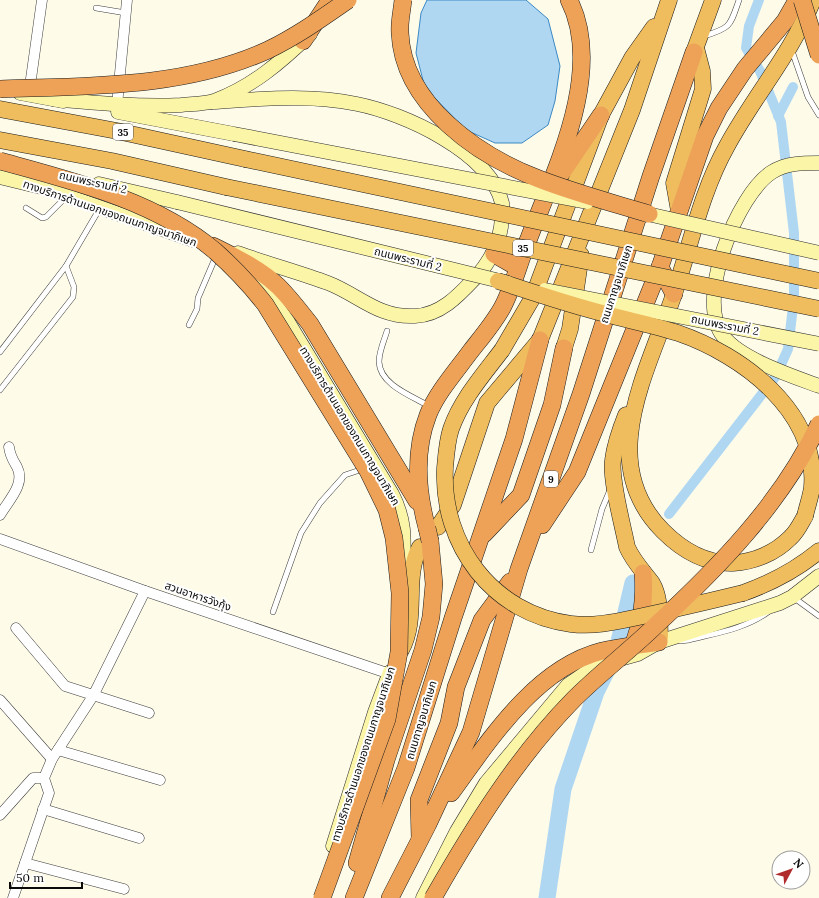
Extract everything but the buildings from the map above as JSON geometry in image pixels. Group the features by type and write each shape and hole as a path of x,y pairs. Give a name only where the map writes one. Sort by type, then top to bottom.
{"highway":[{"path":"302,41 330,0"},
{"path":"0,90 128,84 171,78 215,69 253,56 286,40 347,0"},
{"path":"403,0 400,33 408,72 421,94 451,127 495,157 540,179 650,214"},
{"path":"347,898 386,760 423,650 431,617 434,584 428,532 418,479 420,445 428,414 432,407 445,386 502,308 560,157 578,98 582,54 579,27 569,0"},
{"name":"ถนนกาญจนาภิเษก","path":"390,898 428,824 471,732 519,569 581,394 651,176 713,0"},
{"path":"528,545 577,472 660,267 705,136 719,108 744,69 785,21 797,0"},
{"path":"802,0 819,55"},
{"path":"498,281 602,313 679,334 726,356 748,370 767,385 786,406 799,429 808,450 812,487 805,516 791,538 772,552 753,559 734,563 713,562 694,555 673,541 652,520 638,497 629,464 630,429 639,387 674,294 704,200 723,154 737,127 774,75 813,0"},
{"path":"545,197 601,115 632,58 667,5"},
{"name":"ถนนกาญจนาภิเษก","path":"354,898 406,768 453,618 514,439 540,340 632,110 667,5"},
{"path":"679,211 674,192 676,175 701,99 702,71 697,46"},
{"name":"35","path":"0,109 117,131 819,281"},
{"path":"601,115 533,297 502,350 467,398 451,430 446,457 444,483 446,508 455,534 465,554 490,586 515,605 543,618 571,624 597,625 743,593 767,584 787,574 819,551"},
{"name":"35","path":"0,140 112,161 226,187 819,309"},
{"path":"0,162 83,185 116,197 173,223 214,250 251,286 265,304 368,471 382,498 394,538 400,593 400,632 396,675 387,719 322,898"},
{"name":"ถนนกาญจนาภิเษก","path":"480,538 520,495 552,405 564,348 570,329 586,227"},
{"path":"196,236 258,271 277,285 294,303 310,324 405,478 428,532"},
{"path":"494,254 517,267"},
{"path":"660,267 674,294"},
{"path":"391,672 404,646 411,618 414,562 428,532 453,505 488,403 540,340"},
{"path":"428,824 484,748 522,702 551,677 580,660 602,652 633,649 659,642 658,601 648,578 632,558 627,547 614,482 612,461 616,443 630,403 639,387"},
{"path":"433,898 495,798 530,749 574,699 676,606 747,531 788,478 819,424"},
{"name":"ถนนกาญจนาภิเษก","path":"420,840 419,800 449,724 456,687 476,634 489,609 519,569"},
{"path":"633,649 637,637 648,578"}],"main road":[{"path":"212,102 258,78 286,58 302,41 347,0"},
{"name":"35","path":"0,90 650,214 819,253"},
{"path":"53,99 117,105 159,106 276,98 331,100 358,104 385,111 431,131 469,157 495,186 502,204 502,217 500,234 494,254 484,269 452,302 435,313 415,316 395,314 373,308 330,284 251,257 196,236 107,210"},
{"name":"ถนนพระรามที่ 2","path":"0,162 177,202 498,281 819,344"},
{"path":"819,163 802,162 772,172 759,183 752,192 735,222 720,261 714,288 715,320 722,336 736,348 770,367 819,386"},
{"name":"ทางบริการด้านนอกของถนนกาญจนาภิเษก","path":"0,177 67,196 188,238 217,253 247,272 263,287 276,303 375,465 400,509 404,526 403,587 391,672 375,712 316,898"},
{"path":"659,642 786,600 819,576"},
{"path":"423,898 457,831 486,783 552,703 568,685 587,672 633,649"}],"street":[{"path":"29,95 42,0"},
{"path":"117,105 127,0"},
{"path":"0,515 19,484 21,477 17,467 10,457 9,447"},
{"name":"สวนอาหารวังกุ้ง","path":"0,538 145,591 391,672"},
{"path":"13,898 48,792 44,778 52,759 93,696 145,591"},
{"path":"16,628 65,686 93,696 149,712"},
{"path":"0,700 52,759"},
{"path":"58,750 160,780"},
{"path":"1,811 33,778 44,778"},
{"path":"43,809 139,838"},
{"path":"25,863 124,889"}],"lane":[{"path":"697,46 722,31 731,23 739,0"},
{"path":"96,8 126,13"},
{"path":"790,46 808,97 819,114"},
{"path":"26,208 42,218 46,218 67,196"},
{"path":"0,352 107,210"},
{"path":"189,325 197,309 198,298 217,253"},
{"path":"0,390 73,297 74,287 66,266"},
{"path":"387,331 379,363 382,372 388,381 399,389 432,407"},
{"path":"273,612 301,533 320,503 344,475 375,465"},
{"path":"591,550 602,509 614,482"},
{"path":"786,600 819,616"}],"water":[{"path":"427,0 526,0 548,19 560,66 555,101 548,125 522,143 495,143 466,130 425,88 416,53 421,13"}],"waterway":[{"path":"669,514 776,376 788,349 794,298 794,233 781,122 760,71 746,48 749,26 759,0"},
{"path":"778,116 793,87"},
{"path":"547,898 563,789 596,692 617,650 633,583"}]}
